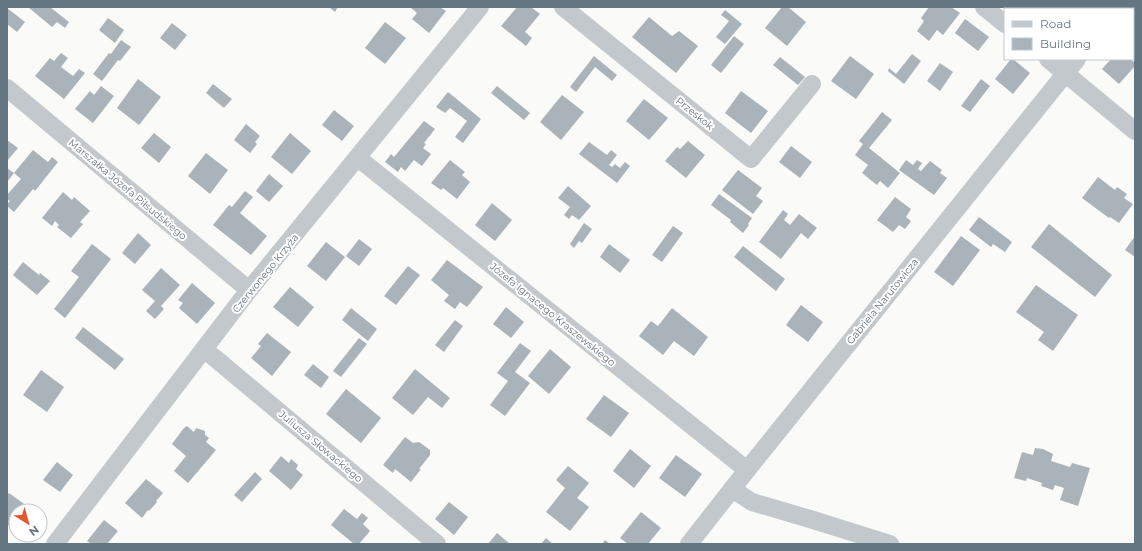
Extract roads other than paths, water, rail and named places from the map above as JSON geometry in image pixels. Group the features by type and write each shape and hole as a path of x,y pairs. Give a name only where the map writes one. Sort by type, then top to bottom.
{"street":[{"name":"Czerwonego Krzyża","path":"55,544 250,290 480,7"},
{"name":"Przeskok","path":"563,7 751,159 812,84"},
{"path":"984,7 1004,23"},
{"path":"1049,60 1135,131"},
{"name":"Gabriela Narutowicza","path":"689,544 1076,60"},
{"name":"Marszałka Józefa Piłsudskiego","path":"7,88 250,290"},
{"name":"Józefa Ignacego Kraszewskiego","path":"358,158 747,470"},
{"name":"Juliusza Słowackiego","path":"204,349 437,544"},
{"path":"732,489 752,502 890,544"}]}
